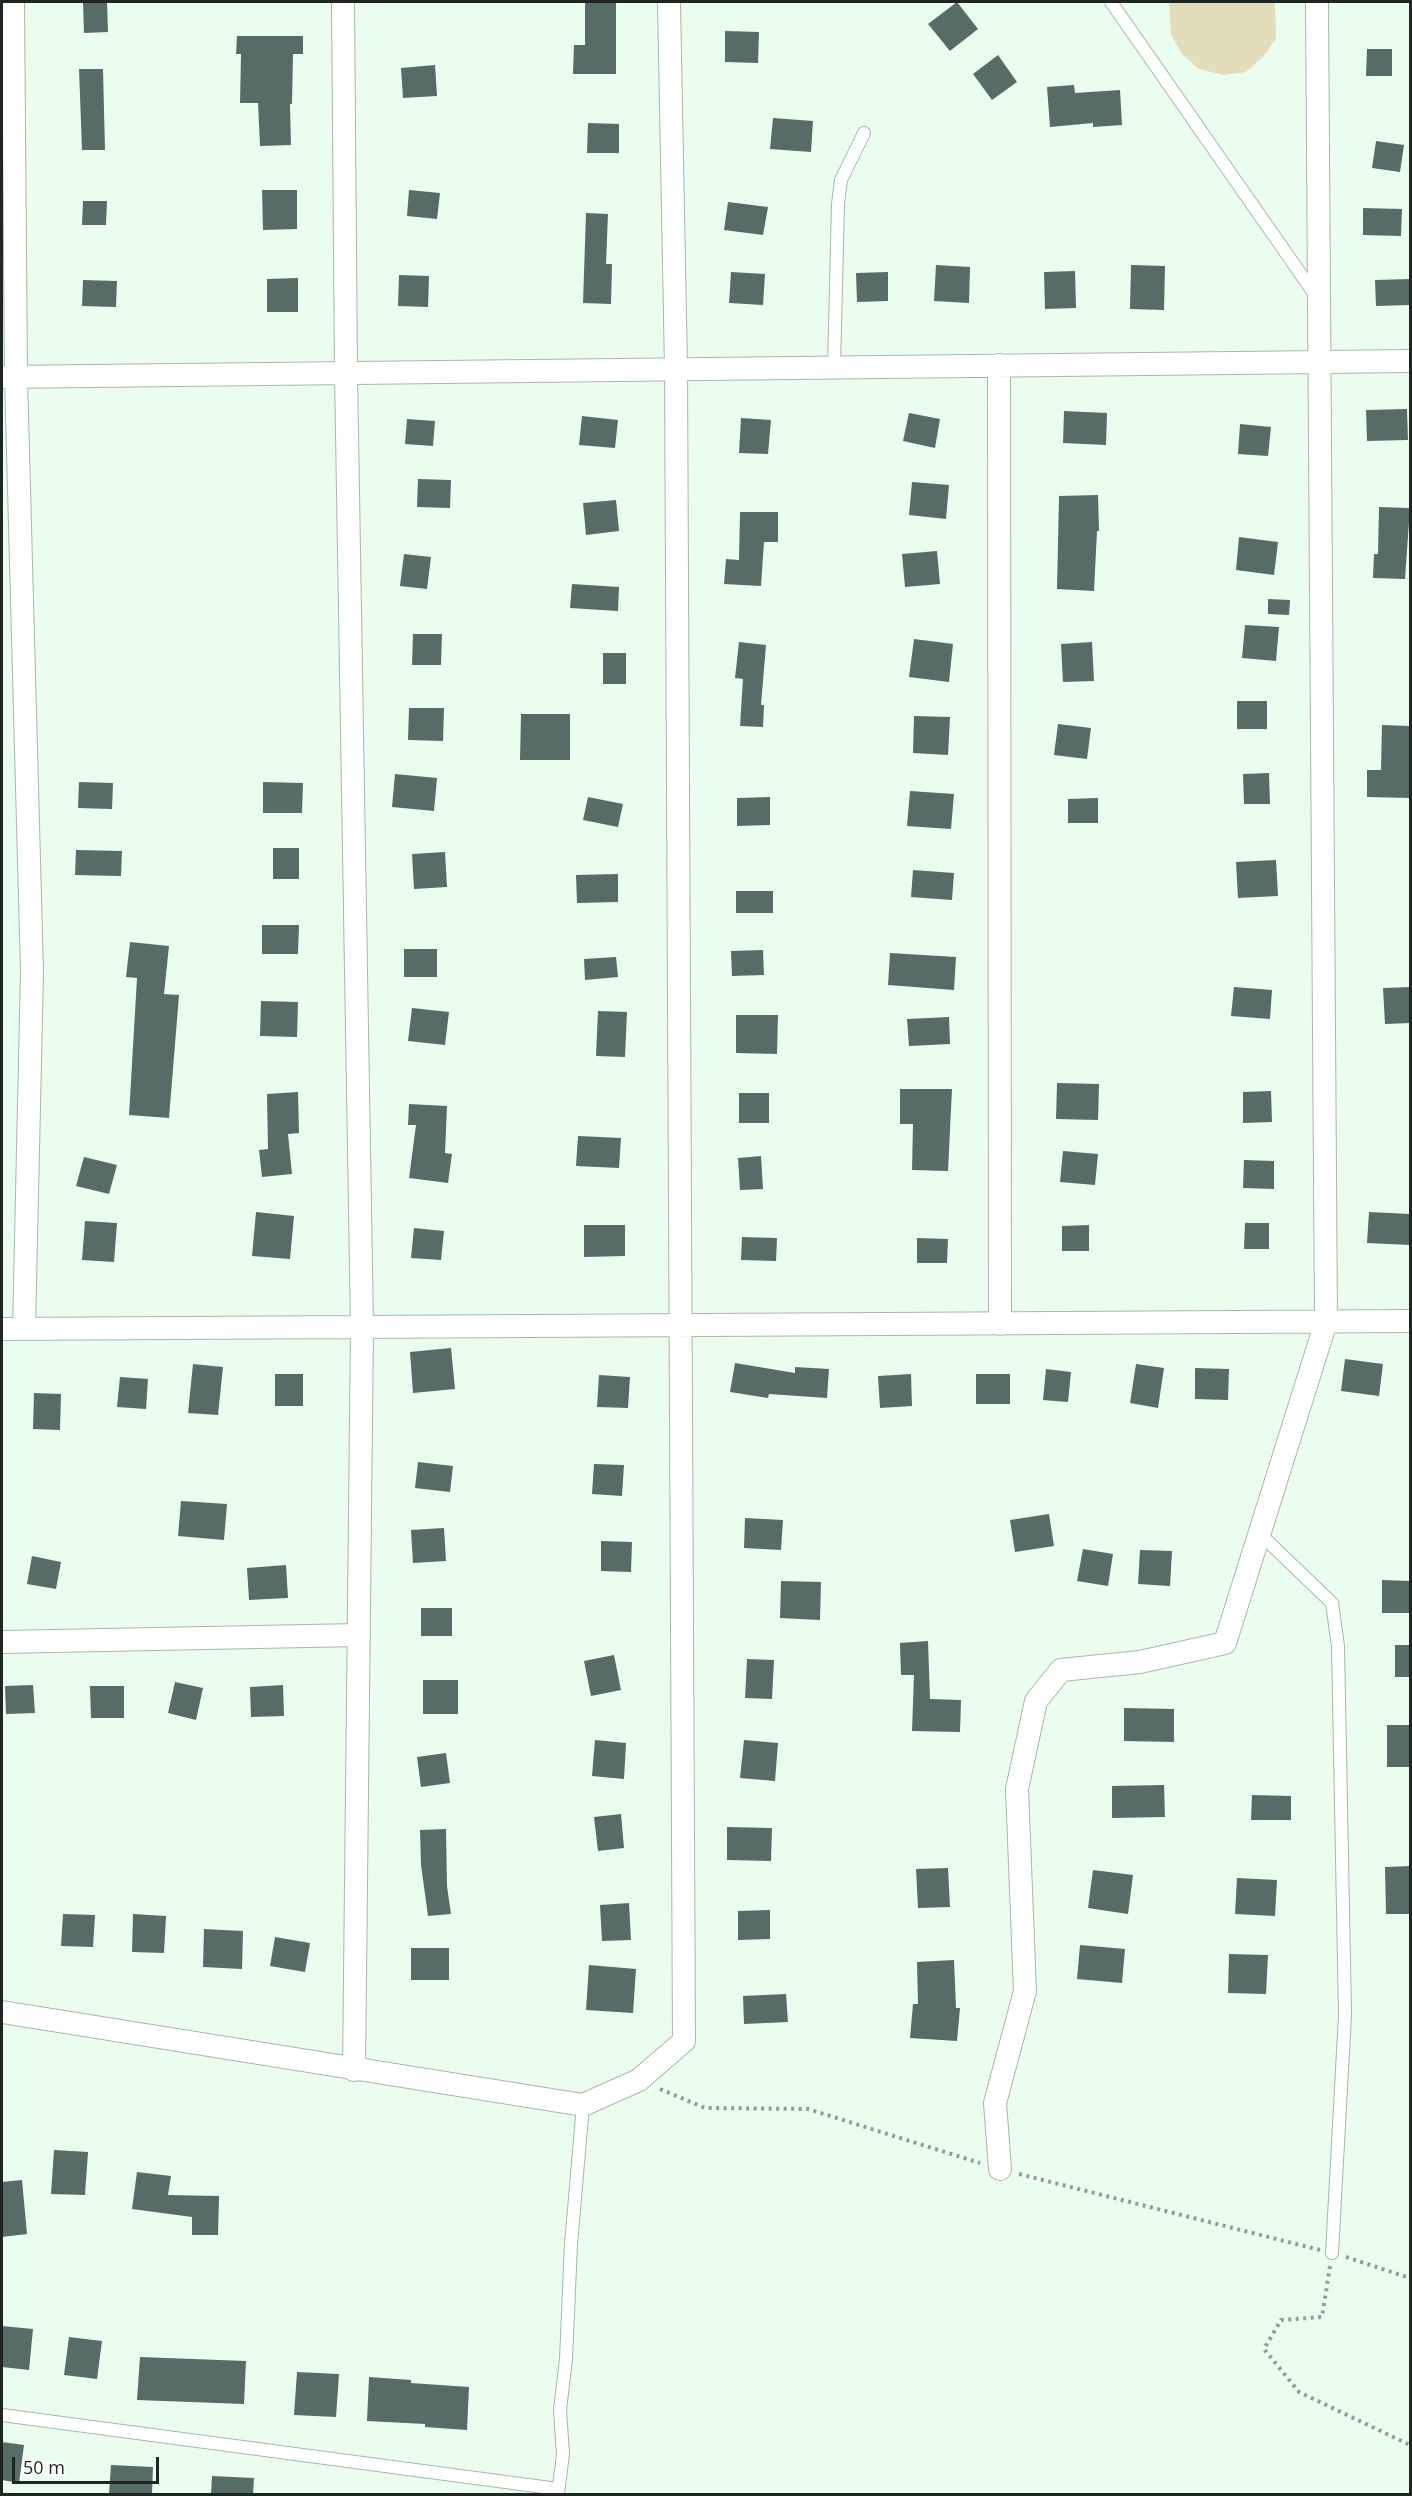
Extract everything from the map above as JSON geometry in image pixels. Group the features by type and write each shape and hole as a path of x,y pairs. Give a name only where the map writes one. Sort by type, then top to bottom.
{"street":[{"path":"13,2 9,377 32,972 24,1329"},
{"path":"343,2 346,373 362,1327 354,2070"},
{"path":"2,2013 583,2105 639,2080 684,2041 676,369 669,2"},
{"path":"1000,2169 995,2103 1025,1991 1017,1789 1036,1701 1061,1670 1140,1662 1226,1643 1326,1322 1317,2"},
{"path":"9,377 1410,361"},
{"path":"999,365 1000,1324"},
{"path":"2,1329 1410,1321"},
{"path":"2,1642 359,1635"}],"lane":[{"path":"1111,2 1318,299"},
{"path":"834,367 838,204 841,180 864,133"},
{"path":"1260,1533 1332,1603 1338,1646 1346,2015 1332,2253"},
{"path":"2,2415 558,2492 563,2454 560,2410 566,2359 571,2244 583,2105"}],"path":[{"path":"639,2080 705,2108 808,2109 1000,2169 1332,2253 1410,2278"},
{"path":"1332,2253 1322,2317 1281,2319 1264,2349 1299,2392 1410,2445"}],"shaded area":[{"path":"1169,2 1275,2 1276,38 1263,57 1246,72 1223,75 1199,69 1182,54 1171,35"}],"building":[{"path":"83,2 107,2 108,32 84,33"},
{"path":"585,2 616,2 616,74 573,74 574,45 585,45"},
{"path":"957,2 978,29 950,51 928,24"},
{"path":"725,31 759,32 758,63 725,62"},
{"path":"237,36 303,36 303,54 293,54 292,104 290,104 291,145 260,146 258,103 240,103 241,54 236,54"},
{"path":"1367,49 1392,49 1392,76 1366,76"},
{"path":"998,55 1017,82 992,100 973,74"},
{"path":"435,65 437,96 403,98 401,68"},
{"path":"79,69 103,69 105,150 82,150"},
{"path":"1074,85 1075,93 1120,90 1122,125 1093,127 1093,123 1050,127 1047,87"},
{"path":"773,118 813,121 811,152 770,149"},
{"path":"588,123 619,124 619,153 587,153"},
{"path":"1376,141 1404,145 1400,172 1372,168"},
{"path":"262,190 297,190 297,229 263,230"},
{"path":"409,190 440,193 437,219 407,216"},
{"path":"83,201 107,201 106,225 82,225"},
{"path":"728,202 768,207 763,235 724,230"},
{"path":"1363,208 1402,209 1401,236 1363,235"},
{"path":"586,213 608,214 606,264 612,264 611,304 583,303"},
{"path":"936,265 970,267 969,303 934,301"},
{"path":"1131,265 1165,266 1164,310 1130,309"},
{"path":"1075,271 1076,308 1045,309 1044,272"},
{"path":"731,272 765,274 763,305 729,303"},
{"path":"888,272 888,301 857,302 856,273"},
{"path":"399,275 429,276 428,307 398,306"},
{"path":"298,278 298,312 267,312 267,279"},
{"path":"1410,279 1410,305 1376,306 1375,280"},
{"path":"83,280 117,281 116,307 82,306"},
{"path":"1407,409 1408,440 1367,441 1366,410"},
{"path":"1064,411 1107,413 1106,445 1063,443"},
{"path":"909,413 940,419 935,448 903,441"},
{"path":"582,416 618,420 615,448 579,445"},
{"path":"741,418 771,420 768,454 739,453"},
{"path":"407,419 435,421 433,446 405,444"},
{"path":"1240,424 1271,427 1268,456 1238,454"},
{"path":"418,479 451,480 450,508 417,507"},
{"path":"912,482 949,485 946,519 909,515"},
{"path":"1098,495 1099,531 1097,531 1094,591 1057,589 1059,496"},
{"path":"616,500 619,531 586,535 583,503"},
{"path":"1379,507 1410,508 1405,579 1373,578 1374,554 1378,554"},
{"path":"740,512 778,512 778,542 764,542 761,586 724,584 726,559 739,560"},
{"path":"1239,537 1278,542 1274,575 1236,570"},
{"path":"937,551 940,584 905,587 902,554"},
{"path":"404,554 431,557 427,589 400,586"},
{"path":"572,584 619,587 618,611 570,608"},
{"path":"1268,599 1290,600 1289,615 1268,614"},
{"path":"1245,625 1279,627 1276,661 1242,658"},
{"path":"413,634 442,634 441,665 412,665"},
{"path":"914,639 953,644 949,682 909,677"},
{"path":"739,642 766,645 761,705 764,705 763,727 740,726 743,679 735,678"},
{"path":"1092,642 1094,681 1063,682 1061,644"},
{"path":"603,653 626,653 626,684 603,684"},
{"path":"1237,701 1267,701 1267,729 1237,729"},
{"path":"409,708 444,708 443,741 408,740"},
{"path":"521,714 570,714 570,760 520,760"},
{"path":"914,716 950,717 948,755 913,753"},
{"path":"1058,724 1091,728 1087,759 1054,755"},
{"path":"1382,725 1410,726 1410,798 1367,797 1367,770 1381,770"},
{"path":"1269,773 1270,804 1244,804 1243,774"},
{"path":"395,774 437,778 434,811 392,807"},
{"path":"79,782 113,783 112,809 78,808"},
{"path":"263,782 303,783 302,813 263,813"},
{"path":"910,791 954,794 951,829 907,826"},
{"path":"588,797 623,804 618,827 583,820"},
{"path":"770,797 770,825 737,826 737,798"},
{"path":"1098,798 1098,823 1068,823 1068,799"},
{"path":"273,848 299,848 299,879 273,879"},
{"path":"76,850 122,851 121,876 75,875"},
{"path":"445,852 447,887 414,889 412,854"},
{"path":"1276,860 1278,896 1238,898 1236,862"},
{"path":"913,870 954,873 952,900 911,897"},
{"path":"618,874 618,902 577,903 576,875"},
{"path":"736,891 773,891 773,913 736,913"},
{"path":"262,925 299,925 298,954 262,954"},
{"path":"130,942 169,946 164,994 179,995 169,1118 129,1115 137,978 126,977"},
{"path":"404,949 437,949 437,977 404,977"},
{"path":"763,950 764,975 732,976 731,951"},
{"path":"890,953 956,957 954,990 888,985"},
{"path":"616,957 618,977 585,980 584,959"},
{"path":"1234,987 1272,990 1270,1019 1231,1016"},
{"path":"1410,987 1410,1023 1385,1024 1383,988"},
{"path":"261,1001 298,1002 297,1037 260,1036"},
{"path":"412,1008 449,1012 445,1045 408,1041"},
{"path":"598,1011 627,1012 625,1057 596,1056"},
{"path":"736,1015 778,1015 777,1054 736,1053"},
{"path":"949,1017 950,1044 909,1046 907,1019"},
{"path":"1057,1083 1099,1084 1098,1120 1056,1119"},
{"path":"900,1089 952,1089 948,1171 912,1170 913,1124 900,1124"},
{"path":"1271,1091 1272,1122 1243,1123 1243,1092"},
{"path":"298,1092 299,1133 288,1134 292,1174 262,1177 259,1150 268,1149 267,1094"},
{"path":"739,1093 769,1093 769,1123 739,1123"},
{"path":"409,1104 447,1106 445,1153 452,1154 448,1183 409,1178 416,1125 408,1125"},
{"path":"578,1136 621,1138 619,1168 576,1166"},
{"path":"1063,1151 1098,1154 1095,1185 1060,1182"},
{"path":"761,1156 763,1189 740,1190 738,1158"},
{"path":"84,1157 117,1165 109,1194 76,1186"},
{"path":"1244,1160 1274,1161 1274,1189 1243,1188"},
{"path":"256,1212 294,1216 290,1259 252,1256"},
{"path":"1369,1212 1410,1214 1410,1245 1367,1243"},
{"path":"85,1221 117,1223 114,1262 82,1260"},
{"path":"1245,1223 1269,1223 1269,1249 1244,1249"},
{"path":"584,1225 625,1225 625,1256 584,1257"},
{"path":"1089,1225 1089,1251 1062,1251 1062,1226"},
{"path":"414,1228 444,1231 441,1260 411,1258"},
{"path":"742,1237 777,1238 776,1261 741,1260"},
{"path":"917,1238 948,1239 947,1263 917,1263"},
{"path":"451,1348 455,1389 413,1393 410,1352"},
{"path":"1345,1359 1383,1364 1379,1396 1341,1391"},
{"path":"735,1363 795,1373 795,1367 829,1369 827,1398 769,1394 768,1398 730,1392"},
{"path":"193,1364 223,1367 218,1415 188,1413"},
{"path":"1136,1364 1164,1368 1158,1408 1130,1403"},
{"path":"1195,1368 1229,1369 1228,1400 1195,1399"},
{"path":"1046,1369 1071,1372 1068,1402 1043,1400"},
{"path":"275,1374 303,1374 303,1406 275,1406"},
{"path":"911,1374 912,1406 880,1408 878,1376"},
{"path":"976,1374 1010,1374 1010,1404 976,1404"},
{"path":"599,1375 630,1377 628,1408 597,1407"},
{"path":"120,1377 148,1379 146,1409 117,1407"},
{"path":"34,1393 61,1394 60,1430 33,1429"},
{"path":"418,1462 453,1466 450,1492 415,1488"},
{"path":"594,1464 624,1465 622,1496 592,1494"},
{"path":"181,1501 227,1504 224,1540 178,1536"},
{"path":"1049,1514 1054,1546 1015,1552 1010,1520"},
{"path":"745,1518 783,1520 781,1550 744,1548"},
{"path":"444,1528 446,1561 413,1563 411,1530"},
{"path":"601,1541 632,1542 631,1572 601,1571"},
{"path":"1083,1549 1113,1554 1108,1586 1077,1581"},
{"path":"1140,1550 1172,1551 1170,1586 1138,1584"},
{"path":"32,1556 61,1562 56,1589 27,1584"},
{"path":"286,1565 288,1598 249,1600 247,1568"},
{"path":"1382,1580 1410,1581 1410,1613 1382,1613"},
{"path":"781,1581 821,1582 820,1620 780,1618"},
{"path":"421,1608 452,1608 452,1636 421,1636"},
{"path":"928,1641 930,1699 961,1700 960,1732 912,1731 914,1675 901,1675 900,1643"},
{"path":"1395,1645 1410,1645 1410,1677 1395,1677"},
{"path":"614,1655 621,1690 591,1696 584,1661"},
{"path":"747,1659 774,1660 772,1699 745,1698"},
{"path":"423,1680 458,1680 458,1714 423,1714"},
{"path":"175,1682 203,1688 196,1720 168,1713"},
{"path":"33,1685 35,1713 6,1714 5,1686"},
{"path":"283,1685 284,1716 251,1717 250,1687"},
{"path":"90,1686 124,1686 124,1718 91,1718"},
{"path":"1124,1708 1174,1709 1174,1742 1124,1741"},
{"path":"1387,1725 1410,1725 1410,1767 1387,1767"},
{"path":"595,1740 626,1743 624,1779 592,1776"},
{"path":"744,1740 778,1743 775,1781 740,1778"},
{"path":"446,1753 450,1783 421,1787 417,1757"},
{"path":"1164,1785 1165,1817 1112,1818 1112,1786"},
{"path":"1252,1795 1291,1796 1291,1820 1251,1820"},
{"path":"621,1814 624,1848 598,1851 594,1817"},
{"path":"727,1827 772,1828 771,1861 727,1860"},
{"path":"446,1829 447,1886 451,1914 428,1916 421,1865 420,1830"},
{"path":"1410,1866 1410,1914 1386,1914 1385,1867"},
{"path":"948,1868 950,1907 918,1908 916,1869"},
{"path":"1093,1870 1133,1875 1128,1914 1088,1908"},
{"path":"1237,1878 1277,1880 1275,1916 1235,1914"},
{"path":"629,1903 631,1940 602,1941 600,1905"},
{"path":"770,1910 770,1939 738,1940 738,1911"},
{"path":"63,1914 95,1915 93,1947 61,1946"},
{"path":"133,1914 166,1916 164,1953 132,1952"},
{"path":"204,1929 243,1931 242,1969 203,1967"},
{"path":"275,1937 310,1943 305,1972 270,1966"},
{"path":"1080,1945 1125,1949 1122,1983 1077,1979"},
{"path":"411,1948 449,1948 449,1980 411,1980"},
{"path":"1229,1954 1268,1955 1266,1994 1228,1993"},
{"path":"954,1960 956,2008 960,2008 957,2041 910,2038 913,2004 918,2004 917,1962"},
{"path":"589,1965 636,1969 633,2013 586,2010"},
{"path":"786,1994 788,2022 744,2024 743,1996"},
{"path":"54,2150 88,2152 85,2195 51,2194"},
{"path":"137,2172 171,2176 168,2195 219,2196 218,2235 192,2235 192,2217 132,2209"},
{"path":"22,2180 27,2234 2,2237 2,2182"},
{"path":"2,2326 33,2329 29,2370 2,2367"},
{"path":"69,2337 102,2341 97,2379 64,2375"},
{"path":"140,2357 246,2361 244,2404 137,2400"},
{"path":"297,2372 339,2374 336,2417 294,2415"},
{"path":"369,2377 469,2387 467,2430 425,2427 425,2424 367,2421"},
{"path":"2,2442 24,2445 19,2483 2,2480"},
{"path":"111,2465 153,2467 152,2494 109,2494"},
{"path":"212,2476 254,2478 253,2494 211,2494"}]}
